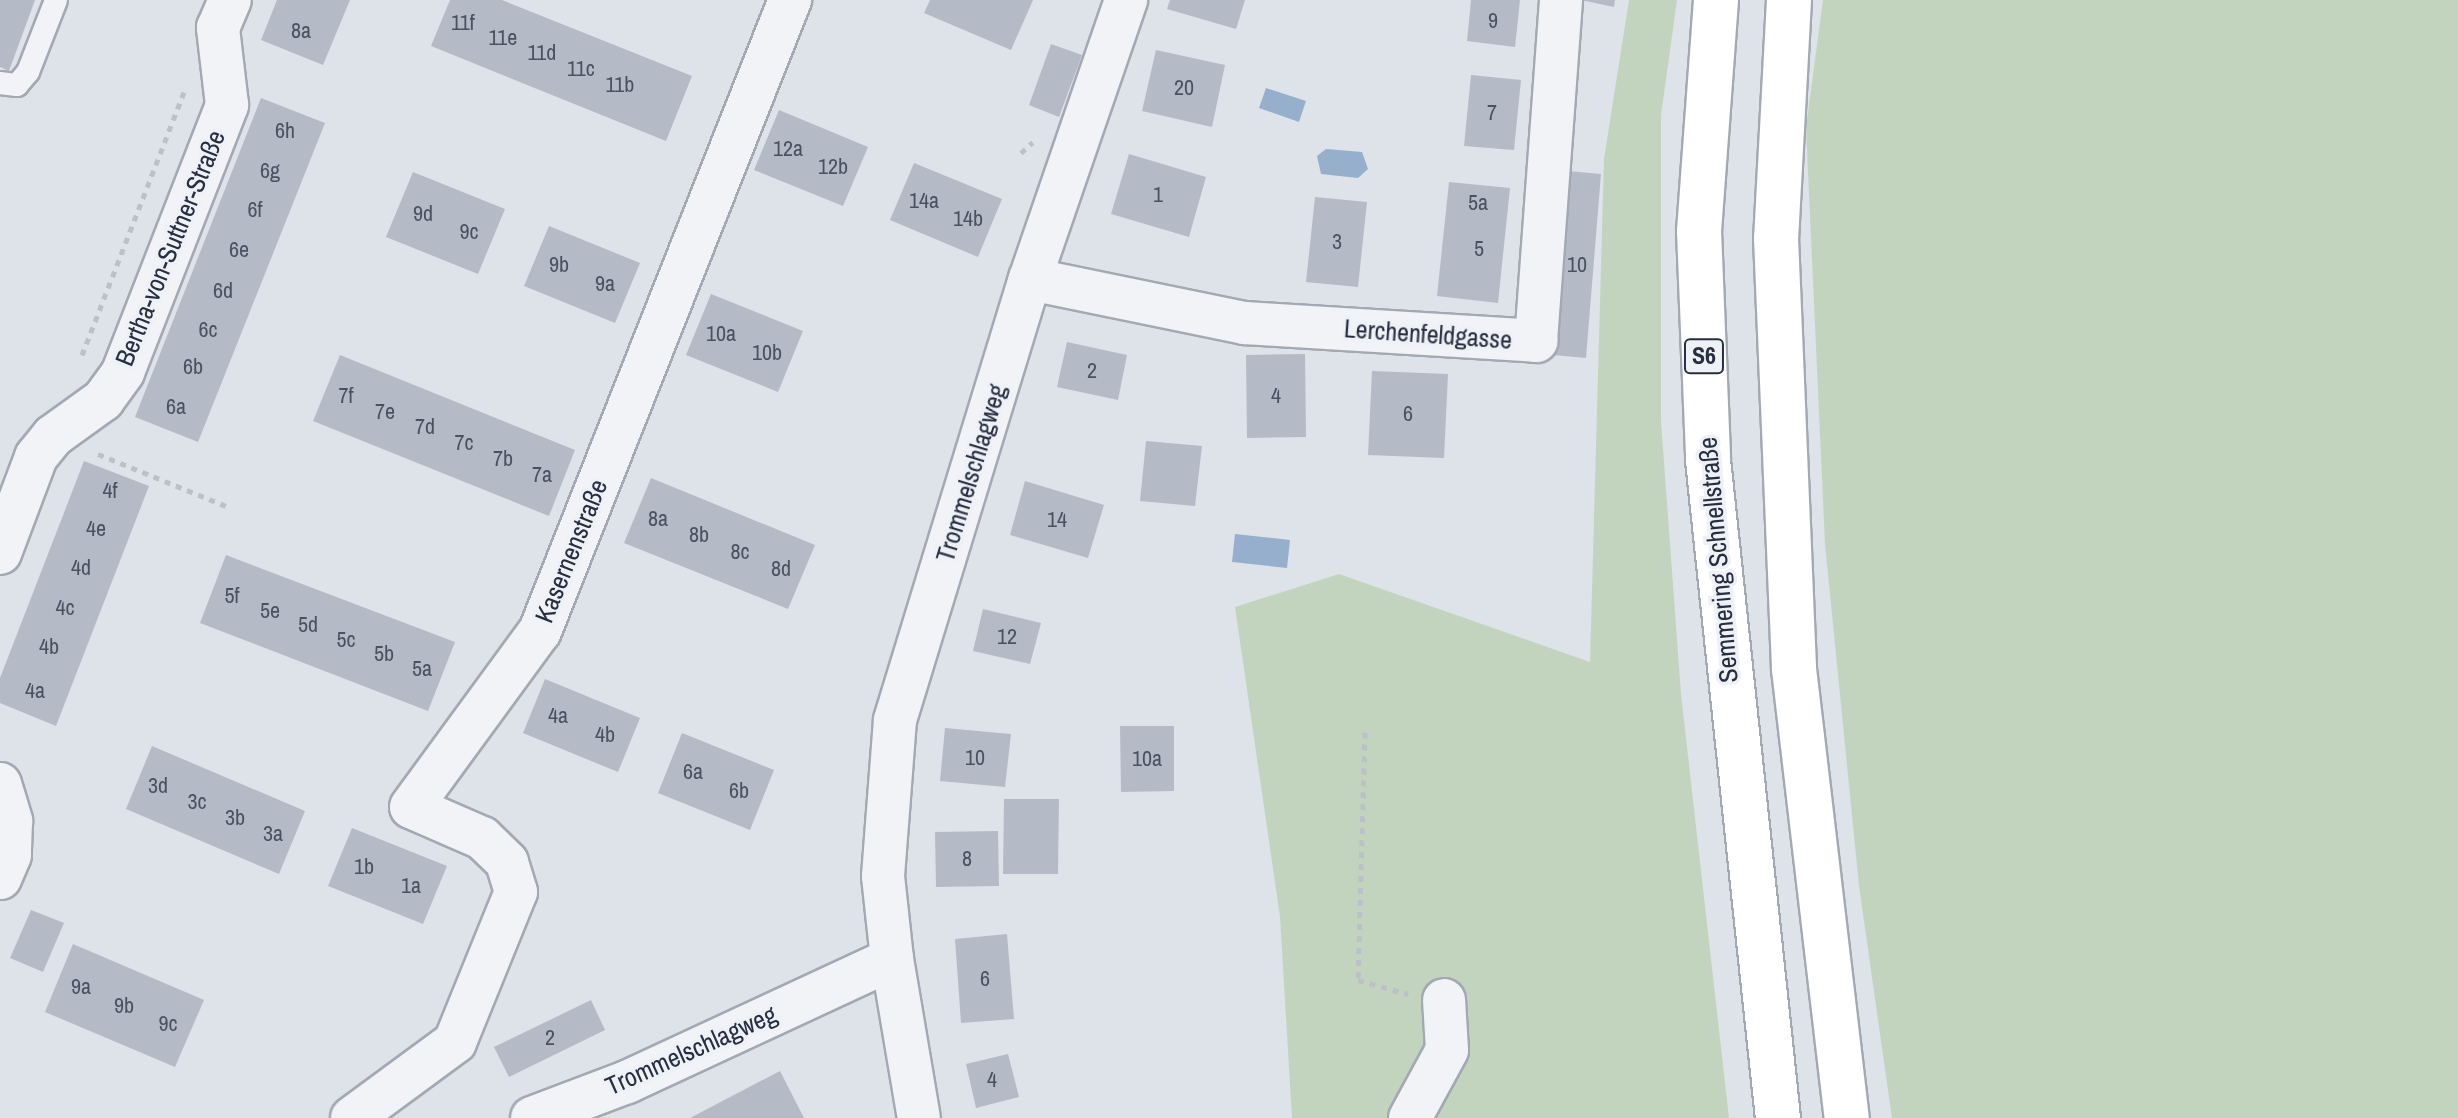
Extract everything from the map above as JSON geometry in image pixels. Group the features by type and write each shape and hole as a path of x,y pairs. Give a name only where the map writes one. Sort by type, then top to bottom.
{"highway":[{"name":"Semmering Schnellstraße","path":"1716,0 1699,231 1708,460 1778,1118"},
{"path":"1789,0 1776,238 1794,669 1847,1118"}],"street":[{"name":"Bertha-von-Suttner-Straße","path":"0,553 36,457 53,436 103,400 123,372 227,105 218,28 230,0"},
{"name":"Kasernenstraße","path":"352,1118 455,1042 516,892 507,862 482,838 411,807 540,631 692,237 790,0"},
{"name":"Trommelschlagweg","path":"919,1118 892,959 883,876 895,720 1030,279 1126,0"},
{"name":"Lerchenfeldgasse","path":"1030,279 1245,323 1536,341 1561,0"},
{"path":"0,784 11,821 10,855 0,878"},
{"name":"Trommelschlagweg","path":"532,1118 627,1082 892,959"},
{"path":"1410,1118 1447,1050 1444,1000"}],"lane":[{"path":"0,83 17,85 28,72 56,0"}],"path":[{"path":"53,436 226,506"},
{"path":"1365,732 1358,980 1444,1000"}],"green space":[{"path":"1629,0 1677,0 1661,115 1661,421 1681,694 1729,1118 1292,1118 1280,917 1235,607 1339,574 1590,662 1604,159"},
{"path":"1823,0 2458,0 2458,1118 1892,1118 1859,886 1825,544 1806,128"}],"water":[{"path":"1266,88 1306,101 1299,122 1259,108"},
{"path":"1326,149 1362,152 1368,169 1358,178 1321,174 1317,156"},
{"path":"1235,534 1290,540 1287,568 1232,562"}],"building":[{"path":"0,0 35,0 9,71 0,67"},
{"path":"277,0 350,0 323,65 261,40"},
{"path":"450,0 502,0 692,76 666,141 431,46"},
{"path":"930,0 1033,0 1011,50 924,13"},
{"path":"1170,0 1245,0 1236,29 1167,9"},
{"path":"1471,0 1520,0 1515,47 1467,41"},
{"path":"1581,0 1615,0 1614,7"},
{"path":"1051,44 1082,55 1059,117 1029,105"},
{"path":"1156,50 1225,65 1212,127 1142,111"},
{"path":"1471,75 1521,80 1514,150 1464,146"},
{"path":"261,98 325,123 198,442 135,417"},
{"path":"779,110 868,147 843,206 754,170"},
{"path":"1129,154 1206,177 1189,237 1111,214"},
{"path":"914,163 1002,199 978,257 890,220"},
{"path":"1568,171 1601,174 1586,358 1553,355"},
{"path":"413,172 505,209 478,274 386,237"},
{"path":"1449,182 1510,188 1498,303 1437,296"},
{"path":"1315,197 1367,202 1358,287 1306,282"},
{"path":"549,226 640,263 615,323 524,286"},
{"path":"711,294 803,331 778,392 686,355"},
{"path":"1067,342 1127,355 1118,400 1057,387"},
{"path":"1305,354 1306,437 1247,438 1246,355"},
{"path":"340,355 575,450 549,516 313,421"},
{"path":"1372,371 1448,374 1444,458 1368,455"},
{"path":"1146,441 1202,446 1195,506 1140,501"},
{"path":"84,461 149,486 56,726 0,703 0,678"},
{"path":"651,478 815,545 788,609 624,543"},
{"path":"1025,481 1104,505 1088,558 1010,535"},
{"path":"226,555 455,642 428,711 200,623"},
{"path":"983,609 1041,623 1030,664 973,651"},
{"path":"545,679 640,718 618,772 523,733"},
{"path":"1120,726 1174,726 1174,791 1121,792"},
{"path":"945,728 1011,734 1005,787 940,781"},
{"path":"682,733 774,770 750,830 658,793"},
{"path":"152,746 305,811 279,874 126,809"},
{"path":"1004,799 1059,799 1058,874 1003,874"},
{"path":"352,828 447,866 423,924 328,886"},
{"path":"998,831 999,886 936,887 935,832"},
{"path":"31,910 64,923 43,972 10,958"},
{"path":"1007,934 1014,1019 961,1023 955,939"},
{"path":"73,944 204,1000 175,1067 45,1012"},
{"path":"591,1000 605,1030 509,1077 494,1047"},
{"path":"1008,1054 1019,1097 976,1108 966,1064"},
{"path":"780,1071 804,1118 690,1118"}]}
